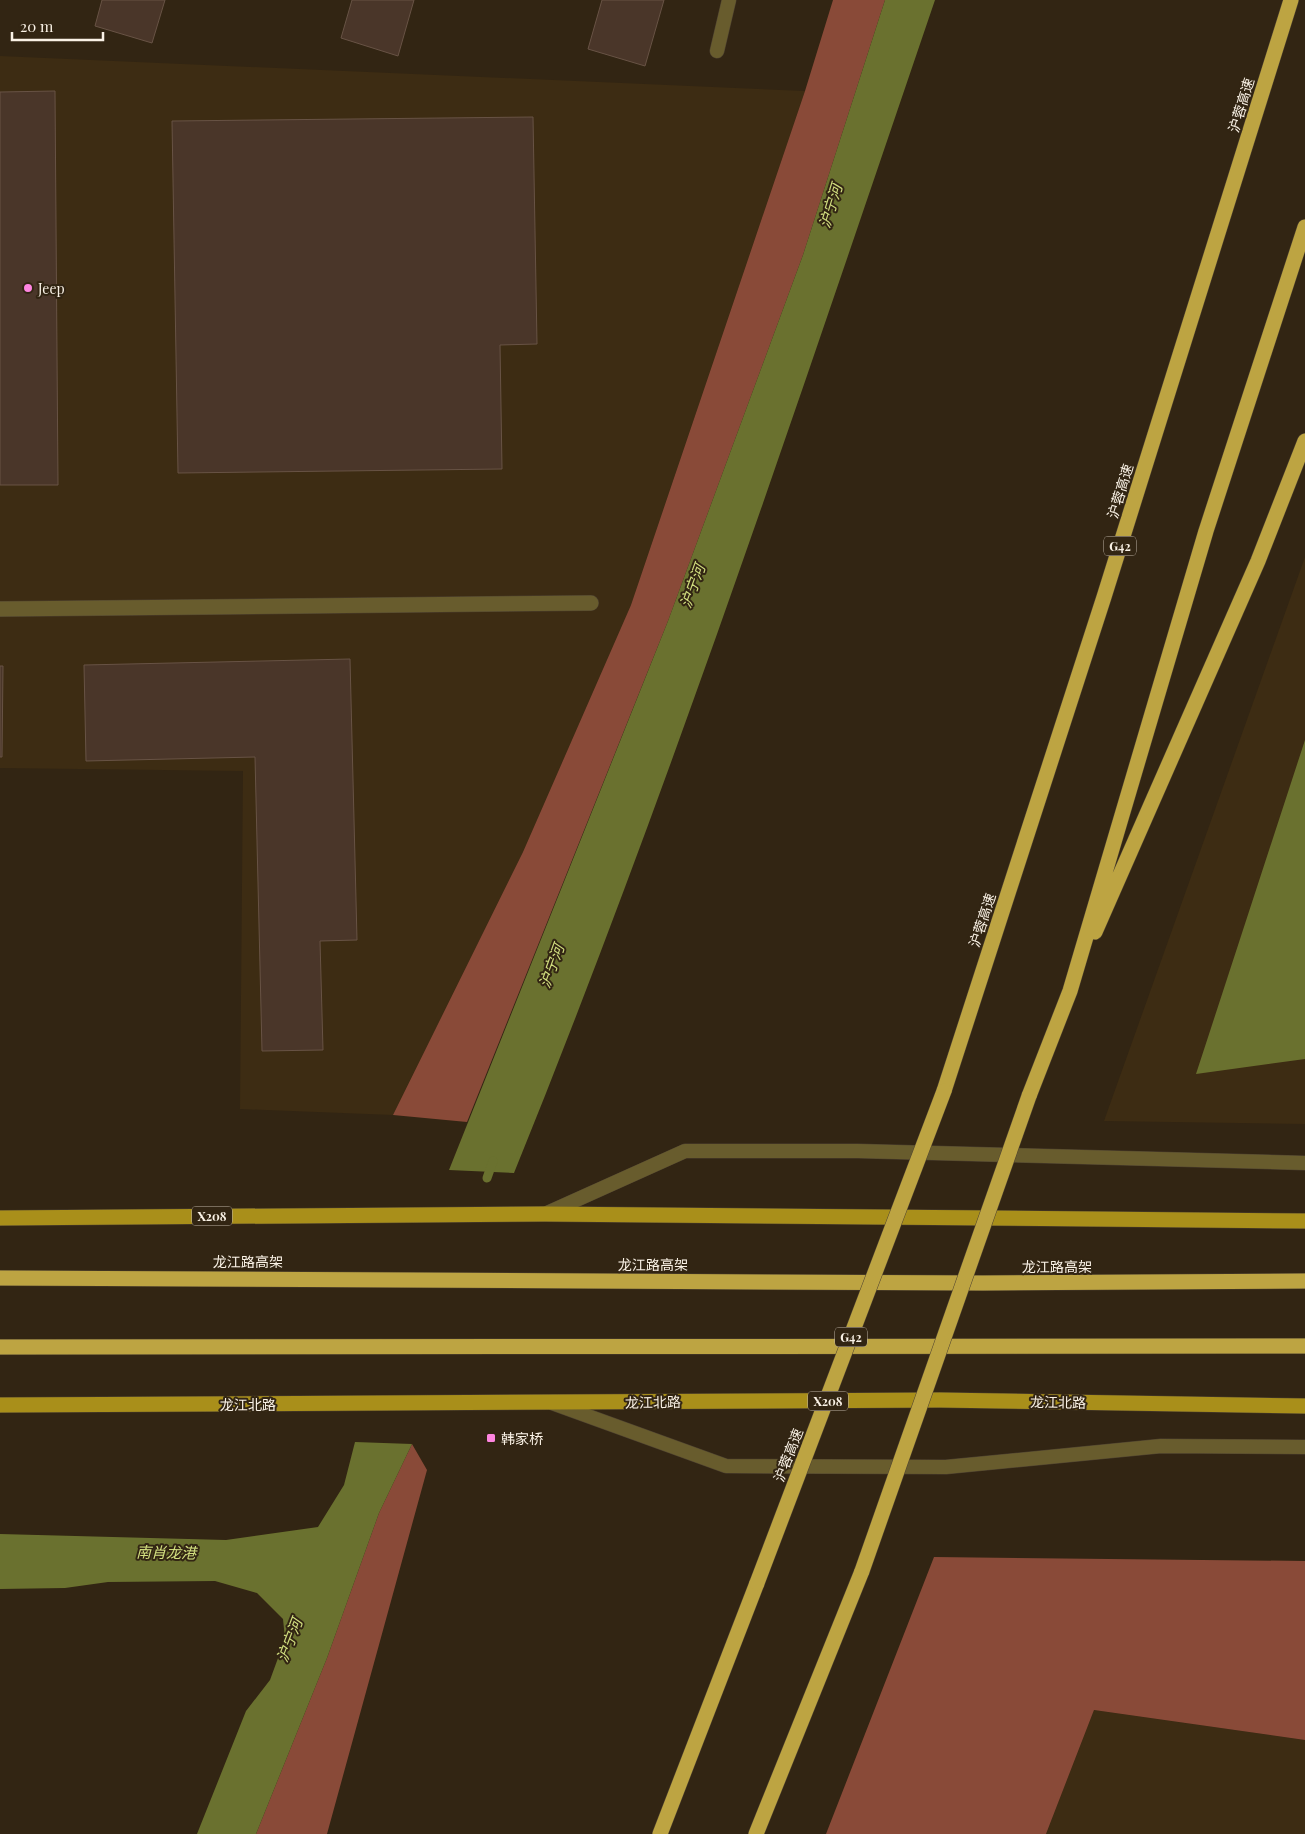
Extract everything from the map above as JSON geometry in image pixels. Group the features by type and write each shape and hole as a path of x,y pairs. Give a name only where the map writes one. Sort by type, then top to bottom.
{"highway":[{"name":"沪蓉高速","path":"660,1834 944,1091 1104,597 1291,0"},
{"path":"1070,991 1206,531 1305,227"},
{"path":"756,1834 862,1571 1029,1096 1070,991 1258,560 1305,442"},
{"name":"龙江路高架","path":"0,1278 983,1283 1305,1280"},
{"path":"0,1347 1305,1346"}],"main road":[{"name":"X208","path":"0,1218 544,1214 1305,1221"},
{"name":"龙江北路","path":"0,1405 940,1400 1305,1406"}],"street":[{"path":"0,609 591,603"}],"lane":[{"path":"717,51 729,0"},
{"path":"544,1214 685,1151 858,1151 1305,1163"},
{"path":"552,1403 726,1466 946,1467 1161,1446 1305,1447"}],"shaded area":[{"path":"833,0 885,0 803,255 668,621 467,1122 393,1115 523,852 631,605 805,91"},
{"path":"0,56 805,91 631,605 523,852 393,1115 240,1109 243,771 0,768"},
{"path":"1305,557 1305,1124 1104,1121"},
{"path":"412,1444 427,1470 327,1834 256,1834 327,1658 379,1513"},
{"path":"934,1557 1305,1561 1305,1740 1094,1710 1046,1834 826,1834"},
{"path":"1094,1710 1305,1740 1305,1834 1046,1834"}],"water":[{"path":"885,0 935,0 733,590 627,883 514,1173 449,1170 668,621 803,255"},
{"path":"1305,740 1305,1059 1196,1074"},
{"name":"南肖龙港","path":"355,1442 412,1444 379,1513 327,1658 256,1834 197,1834 246,1711 270,1680 285,1639 283,1619 257,1593 215,1581 108,1582 65,1588 0,1589 0,1534 226,1540 318,1527 344,1485"}],"building":[{"path":"102,0 165,0 152,43 95,26"},
{"path":"352,0 414,0 398,56 341,38"},
{"path":"602,0 664,0 645,66 588,49"},
{"name":"Jeep","path":"55,91 58,485 0,485 0,92"},
{"path":"533,117 537,344 500,345 502,469 178,473 172,121"},
{"path":"350,659 357,940 320,941 323,1050 262,1051 255,757 86,761 84,665"},
{"path":"0,666 3,666 2,757 0,757"}],"waterway":[{"name":"沪宁河","path":"487,1178 493,1161"}],"place":[{"name":"Jeep","path":"28,288"},
{"name":"韩家桥","path":"491,1438"}]}
